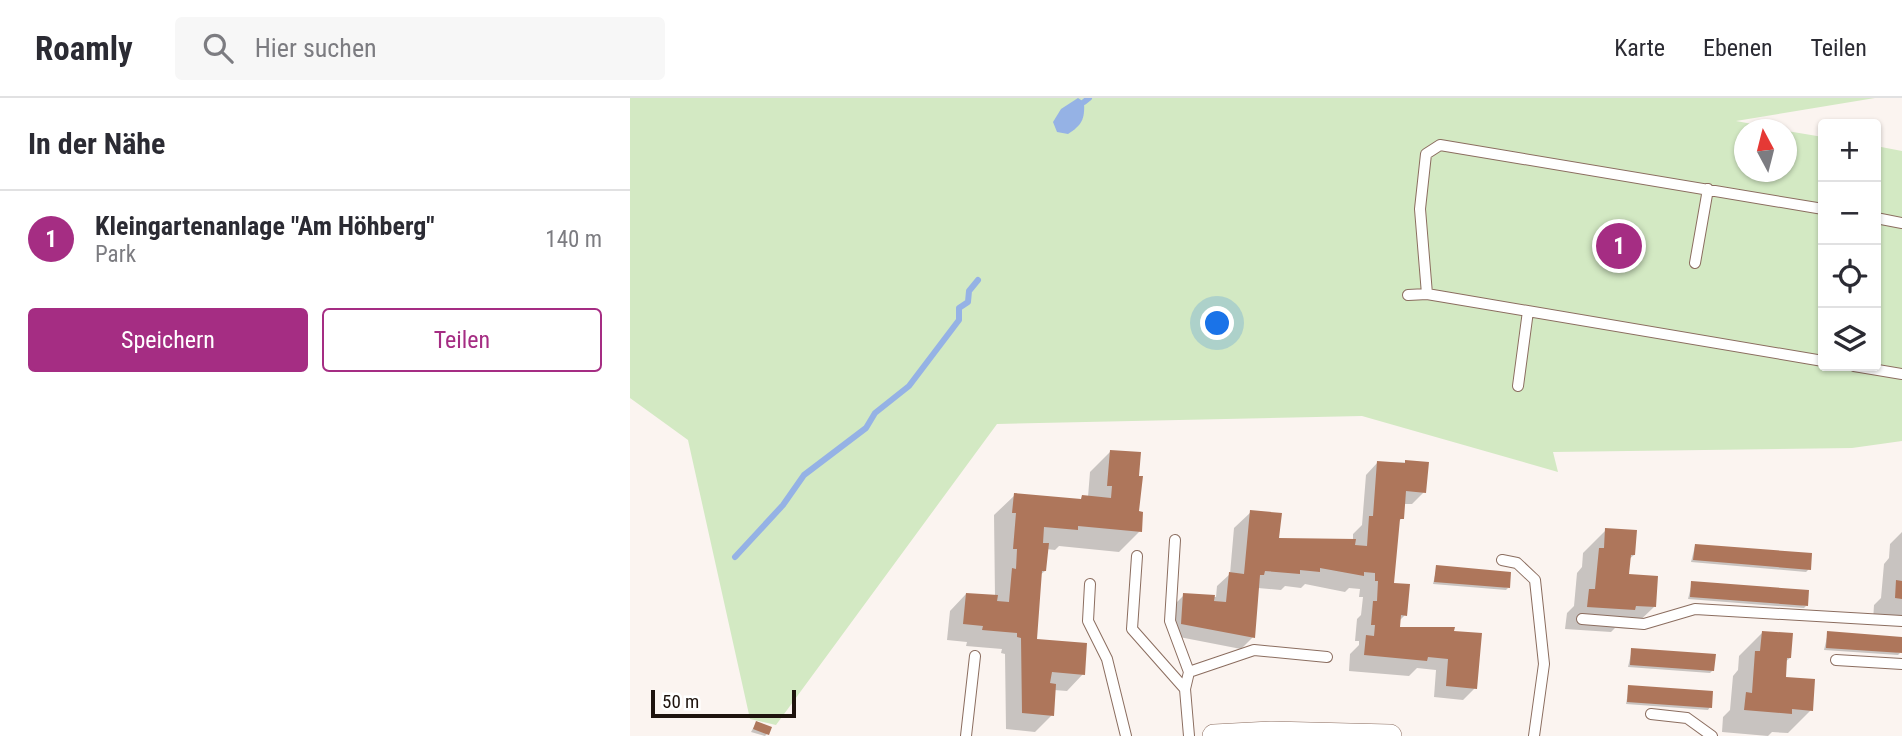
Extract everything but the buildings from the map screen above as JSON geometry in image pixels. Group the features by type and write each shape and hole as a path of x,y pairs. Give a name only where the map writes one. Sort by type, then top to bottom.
{"street":[{"path":"1214,736 1271,733 1390,736"}],"lane":[{"path":"1427,294 1420,209 1426,154 1431,148 1455,146 1818,208"},
{"path":"1695,263 1708,189"},
{"path":"1881,219 1902,223"},
{"path":"1408,295 1427,294 1818,359"},
{"path":"1518,386 1528,311"},
{"path":"1881,370 1902,374"},
{"path":"1175,540 1170,621 1189,672 1185,690 1189,736"},
{"path":"1137,556 1132,629 1185,690"},
{"path":"1502,560 1517,563 1529,571 1538,593 1544,664 1534,736"},
{"path":"1090,584 1088,621 1107,659 1126,736"},
{"path":"1583,619 1644,624 1695,609 1902,621"},
{"path":"1189,672 1254,650 1327,657"},
{"path":"966,736 975,656"},
{"path":"1836,660 1902,664"},
{"path":"1651,714 1687,718 1712,736"}],"green space":[{"path":"630,98 1875,98 1734,119 1734,182 1797,182 1797,133 1818,136 1818,371 1881,371 1881,147 1902,151 1902,441 1852,448 1553,452 1558,472 1362,416 997,424 776,725 750,719 688,440 630,398"}],"water":[{"path":"1078,98 1084,102 1082,121 1068,134 1057,132 1053,122 1061,109"}],"waterway":[{"path":"1084,102 1089,98"},
{"path":"735,557 783,505 804,475 866,428 875,413 909,386 959,320 959,308 968,302 969,291 978,280"}],"place":[{"name":"Kleingartenanlage \"Am Höhberg\"","path":"1619,246"}]}
